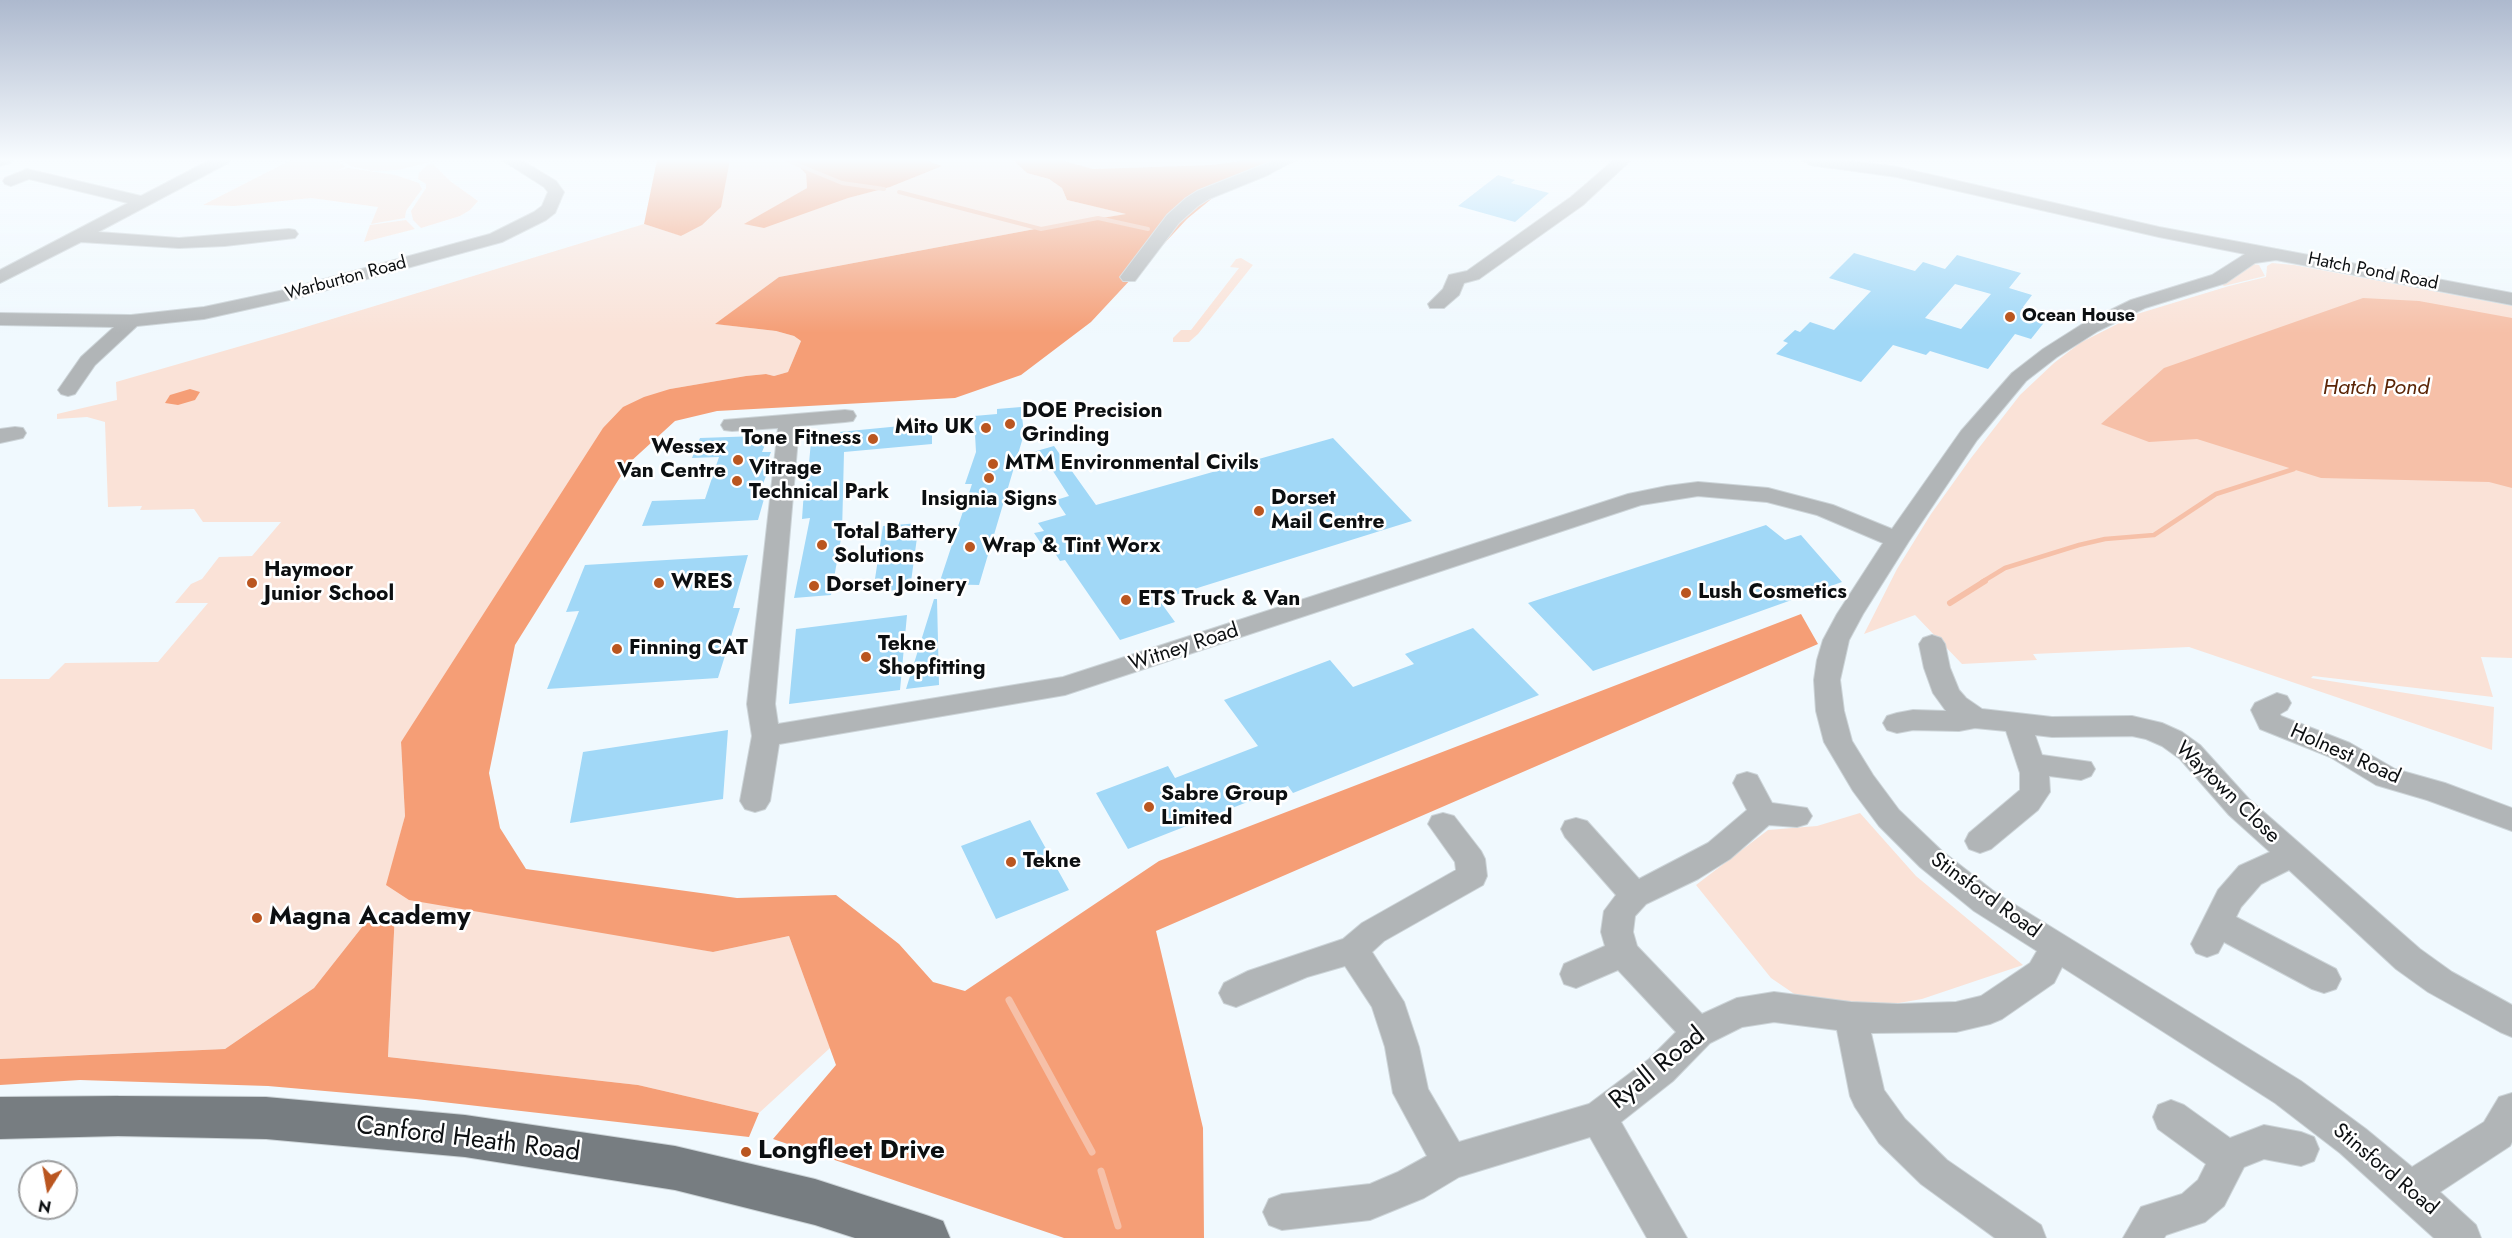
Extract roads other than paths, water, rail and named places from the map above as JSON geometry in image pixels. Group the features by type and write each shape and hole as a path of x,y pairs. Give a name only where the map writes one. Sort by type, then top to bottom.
{"main road":[{"name":"Canford Heath Road","path":"0,1118 118,1116 266,1118 465,1136 675,1168 815,1202 926,1238"}],"street":[{"path":"0,277 110,218"},
{"name":"Warburton Road","path":"0,319 131,321 204,313 278,297 486,241 511,232 535,218"},
{"path":"1129,278 1174,218"},
{"path":"1437,304 1452,291 1456,279 1473,275 1553,218"},
{"name":"Hatch Pond Road","path":"2102,218 2237,247 2512,299"},
{"path":"76,236 179,243 290,234"},
{"path":"2177,292 2220,270 2222,261 2192,238"},
{"path":"2229,273 2237,247"},
{"path":"0,254 33,259"},
{"name":"Stinsford Road","path":"2278,255 2250,258 2237,264 2219,279 2138,304 2091,327 2050,353 2019,377 1969,436 1897,540 1850,614 1836,640 1830,660 1827,680 1830,711 1838,742 1863,783 1889,818 1931,859 1985,902 2288,1092 2353,1141 2410,1189 2462,1238"},
{"path":"67,383 131,321"},
{"path":"732,426 844,416"},
{"path":"755,801 766,736 761,704 789,421"},
{"name":"Witney Road","path":"766,736 1065,686 1636,499 1666,493 1698,489 1768,495 1825,510 1897,540"},
{"path":"1932,644 1937,668 1947,693 1956,705 1975,718"},
{"name":"Holnest Road","path":"2277,703 2265,710 2270,722 2340,750 2386,777 2435,791 2512,820"},
{"name":"Waytown Close","path":"1897,723 1913,720 1959,721 1975,718 2052,727 2132,726 2152,730 2172,739 2190,752 2239,807 2408,959 2440,982 2512,1022"},
{"path":"1980,841 2028,802 2035,792 2034,773 2017,724"},
{"path":"2030,764 2081,770"},
{"path":"1747,783 1763,813"},
{"path":"1698,1032 1623,953 1617,932 1620,911 1635,895 1688,870 1719,851 1763,813 1797,816"},
{"path":"1236,993 1302,965 1353,950 1373,932 1472,876 1470,859 1443,824"},
{"path":"1576,830 1635,895"},
{"name":"Waytown Close","path":"2293,855 2265,866 2250,875 2229,899 2213,933 2324,979"},
{"name":"Ryall Road","path":"1282,1212 1370,1202 1411,1185 1450,1162 1599,1118 1661,1070 1698,1032 1737,1013 1774,1007 1851,1017 1898,1019 1956,1017 1990,1009 2042,973 2056,946"},
{"path":"1353,950 1388,1002 1402,1047 1411,1093 1450,1162"},
{"path":"1576,974 1623,953"},
{"path":"1851,1017 1868,1096 1892,1131 1934,1172 2027,1238"},
{"path":"2410,1189 2466,1156 2497,1134 2512,1109"},
{"path":"2171,1117 2228,1158"},
{"path":"1599,1118 1668,1238"},
{"path":"2142,1238 2154,1220 2192,1209 2211,1193 2231,1155 2264,1142 2301,1149"}],"water":[{"name":"Hatch Pond","path":"2363,298 2419,301 2512,318 2512,488 2489,482 2321,478 2197,439 2149,442 2101,424 2164,368"}],"waterway":[{"path":"998,218 1041,229 1098,218 1148,229"},
{"path":"1982,582 2005,568 2079,545 2105,539 2154,535 2216,494 2294,469"},
{"path":"1950,603 1985,581"},
{"path":"1009,1000 1092,1152"},
{"path":"1101,1171 1118,1226"}],"place":[{"name":"Ocean House","path":"2010,317"},
{"name":"DOE Precision Grinding","path":"1010,424"},
{"name":"Mito UK","path":"986,428"},
{"name":"Tone Fitness","path":"873,439"},
{"name":"Wessex Van Centre","path":"738,460"},
{"name":"MTM Environmental Civils","path":"993,464"},
{"name":"Insignia Signs","path":"989,478"},
{"name":"Vitrage Technical Park","path":"737,481"},
{"name":"Dorset Mail Centre","path":"1259,511"},
{"name":"Total Battery Solutions","path":"822,545"},
{"name":"Wrap & Tint Worx","path":"970,547"},
{"name":"Haymoor Junior School","path":"252,583"},
{"name":"WRES","path":"659,583"},
{"name":"Dorset Joinery","path":"814,586"},
{"name":"Lush Cosmetics","path":"1686,593"},
{"name":"ETS Truck & Van","path":"1126,600"},
{"name":"Finning CAT","path":"617,649"},
{"name":"Tekne Shopfitting","path":"866,657"},
{"name":"Sabre Group Limited","path":"1149,807"},
{"name":"Tekne","path":"1011,862"},
{"name":"Magna Academy","path":"257,918"},
{"name":"Longfleet Drive","path":"746,1152"}]}
